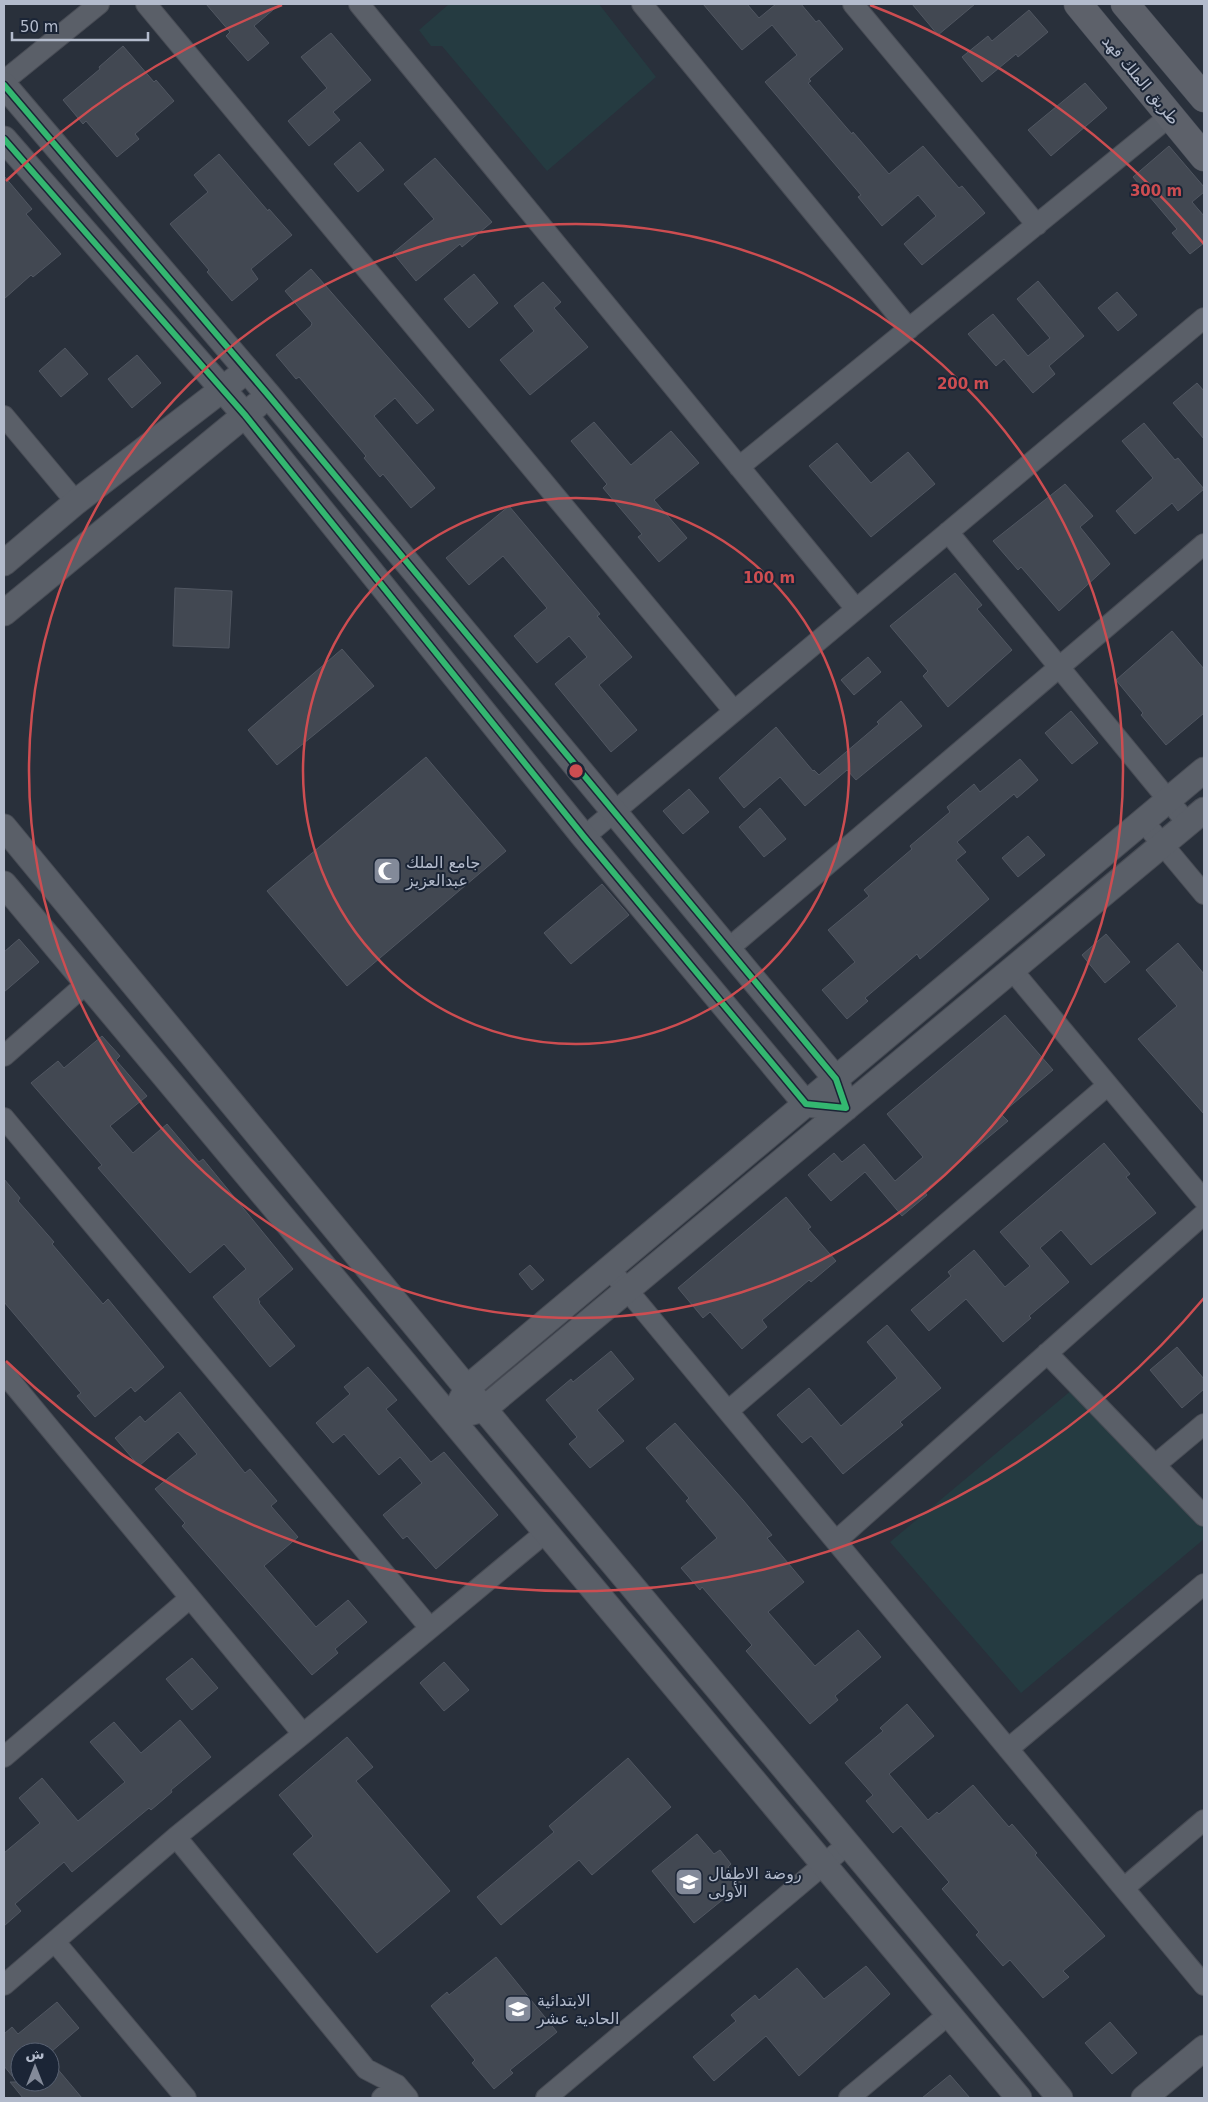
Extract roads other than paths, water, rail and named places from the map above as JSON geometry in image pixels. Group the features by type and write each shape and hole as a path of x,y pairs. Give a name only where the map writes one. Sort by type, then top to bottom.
{"main road":[{"name":"طريق الملك فهد","path":"1078,4 1204,157"},
{"path":"1126,4 1204,98"}],"street":[{"path":"4,81 99,4"},
{"path":"146,4 734,711"},
{"path":"360,4 856,609"},
{"path":"642,4 909,329"},
{"path":"853,4 1037,225"},
{"path":"4,85 269,396 613,813 836,1079 846,1108"},
{"path":"739,467 1170,116"},
{"path":"4,140 245,414 584,838 806,1104 846,1108"},
{"path":"584,838 1204,318"},
{"path":"4,563 76,502 224,389 246,370"},
{"path":"4,613 269,396"},
{"path":"4,416 76,502"},
{"path":"452,1418 484,1409 1196,817 1168,800 948,532"},
{"path":"728,949 1204,544"},
{"path":"452,1418 467,1388 1204,770"},
{"path":"1143,821 1204,894"},
{"path":"4,827 484,1409 1060,2098"},
{"path":"4,884 1019,2098"},
{"path":"1012,970 1204,1200"},
{"path":"4,1056 87,983"},
{"path":"728,1411 1108,1085"},
{"path":"4,1118 430,1628"},
{"path":"836,1541 1204,1214"},
{"path":"610,1268 1204,1985"},
{"path":"1047,1353 1204,1516"},
{"path":"4,1373 303,1734"},
{"path":"1155,1465 1204,1424"},
{"path":"4,1985 176,1837 546,1532"},
{"path":"1008,1749 1204,1584"},
{"path":"4,1757 190,1598"},
{"path":"1124,1888 1204,1820"},
{"path":"176,1837 366,2069 402,2092"},
{"path":"546,2098 848,1844"},
{"path":"55,1942 186,2098"},
{"path":"849,2098 949,2014"},
{"path":"1144,2098 1204,2048"},
{"path":"382,2098 402,2092"}],"place":[{"name":"جامع الملك عبدالعزيز","path":"387,871"},
{"name":"روضة الاطفال الأولى","path":"689,1882"},
{"name":"الابتدائية الحادية عشر","path":"518,2009"}]}
